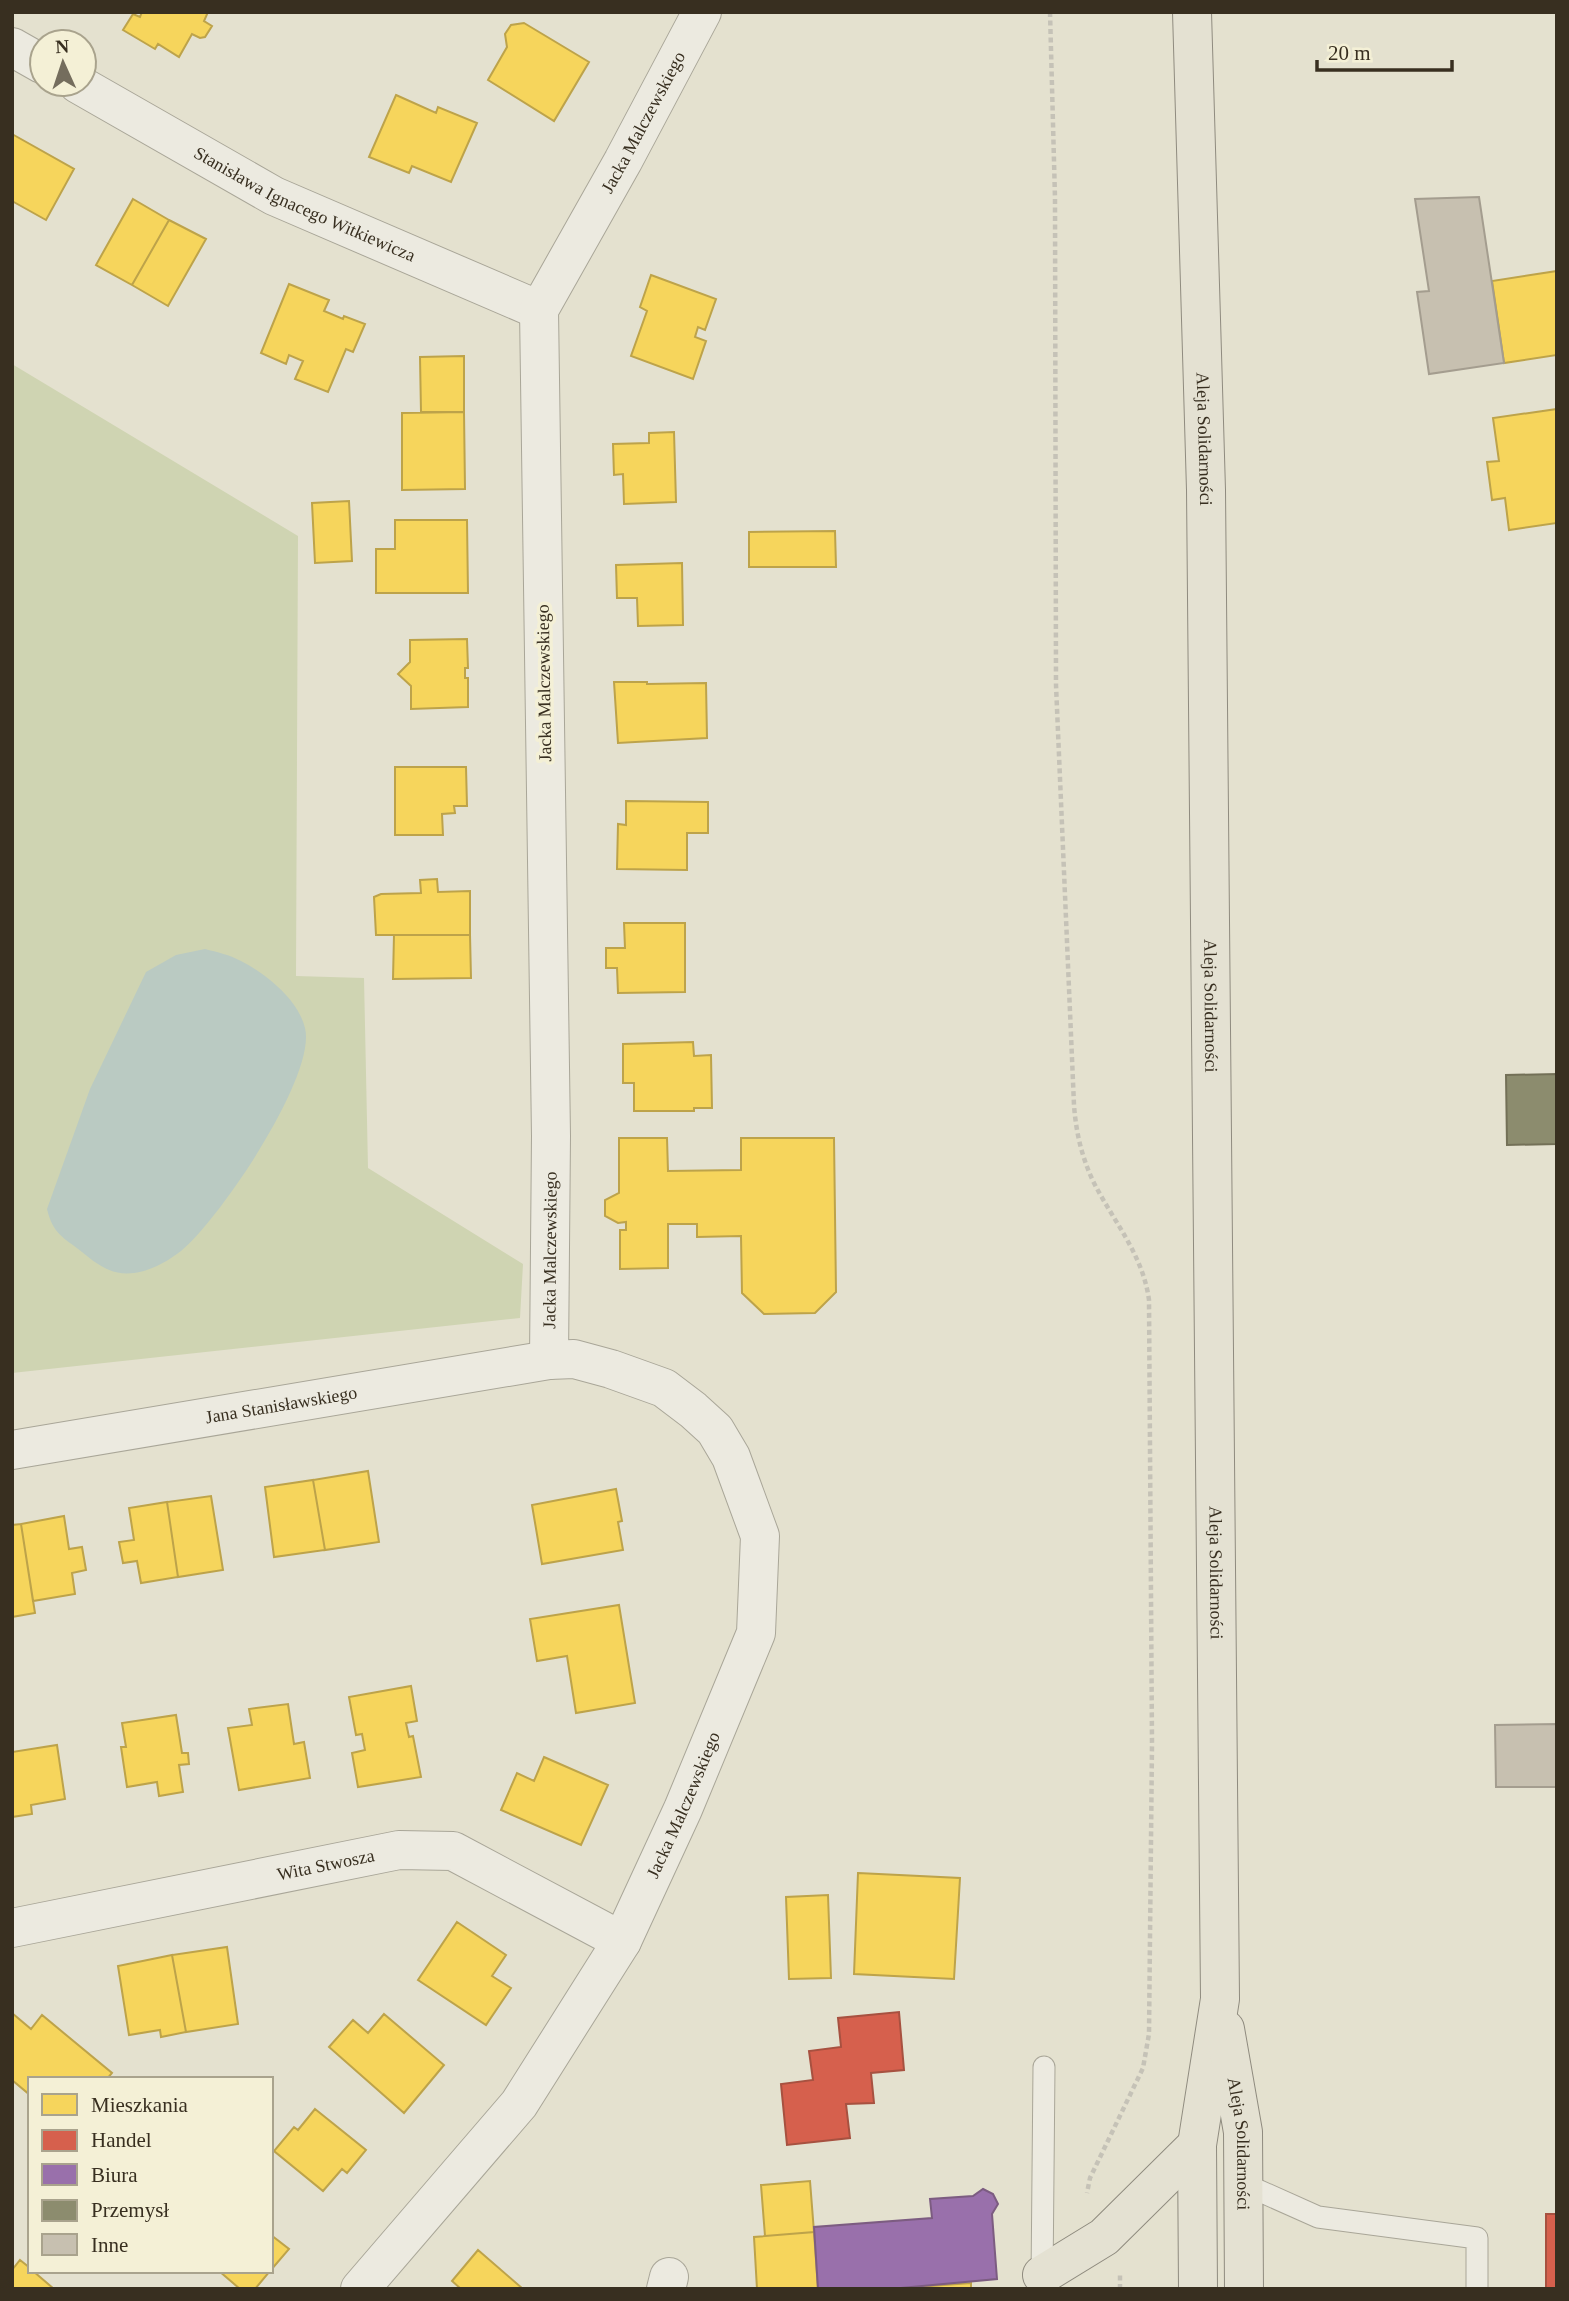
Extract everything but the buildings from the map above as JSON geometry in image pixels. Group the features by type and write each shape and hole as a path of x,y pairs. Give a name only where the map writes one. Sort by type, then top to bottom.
{"main road":[{"name":"Aleja Solidarności","path":"1192,12 1206,489 1220,1999 1243,2132 1244,2289"},
{"name":"Aleja Solidarności","path":"1198,2289 1197,2145 1220,1999"},
{"path":"1042,2282 1104,2237 1197,2145"}],"street":[{"name":"Jacka Malczewskiego","path":"360,2289 519,2104 622,1941 683,1809 756,1633 760,1536 732,1457 715,1430 664,1388 574,1359 549,1360 551,1136 539,310 623,161 702,12"},
{"path":"12,47 28,56"},
{"name":"Stanisława Ignacego Witkiewicza","path":"98,95 274,196 539,310"},
{"name":"Jana Stanisławskiego","path":"12,1450 549,1360"},
{"name":"Wita Stwosza","path":"12,1928 399,1850 453,1851 622,1941"}],"lane":[{"path":"1042,2282 1044,2067"},
{"path":"1244,2184 1318,2217 1476,2238 1477,2289"}],"path":[{"path":"1050,12 1055,198 1056,685 1074,1105 1084,1159 1143,1271 1149,1300 1152,1730 1150,2012 1143,2068 1090,2178 1086,2195 1091,2222 1118,2254 1120,2289"}],"green space":[{"path":"12,364 298,536 296,976 364,978 368,1168 523,1264 520,1318 12,1373"}],"shaded area":[{"path":"205,949 241,961 280,988 301,1017 305,1028 305,1050 296,1079 262,1146 198,1234 181,1251 153,1268 134,1273 119,1273 94,1261 60,1234 52,1224 47,1209 90,1089 146,972 176,955"}]}
